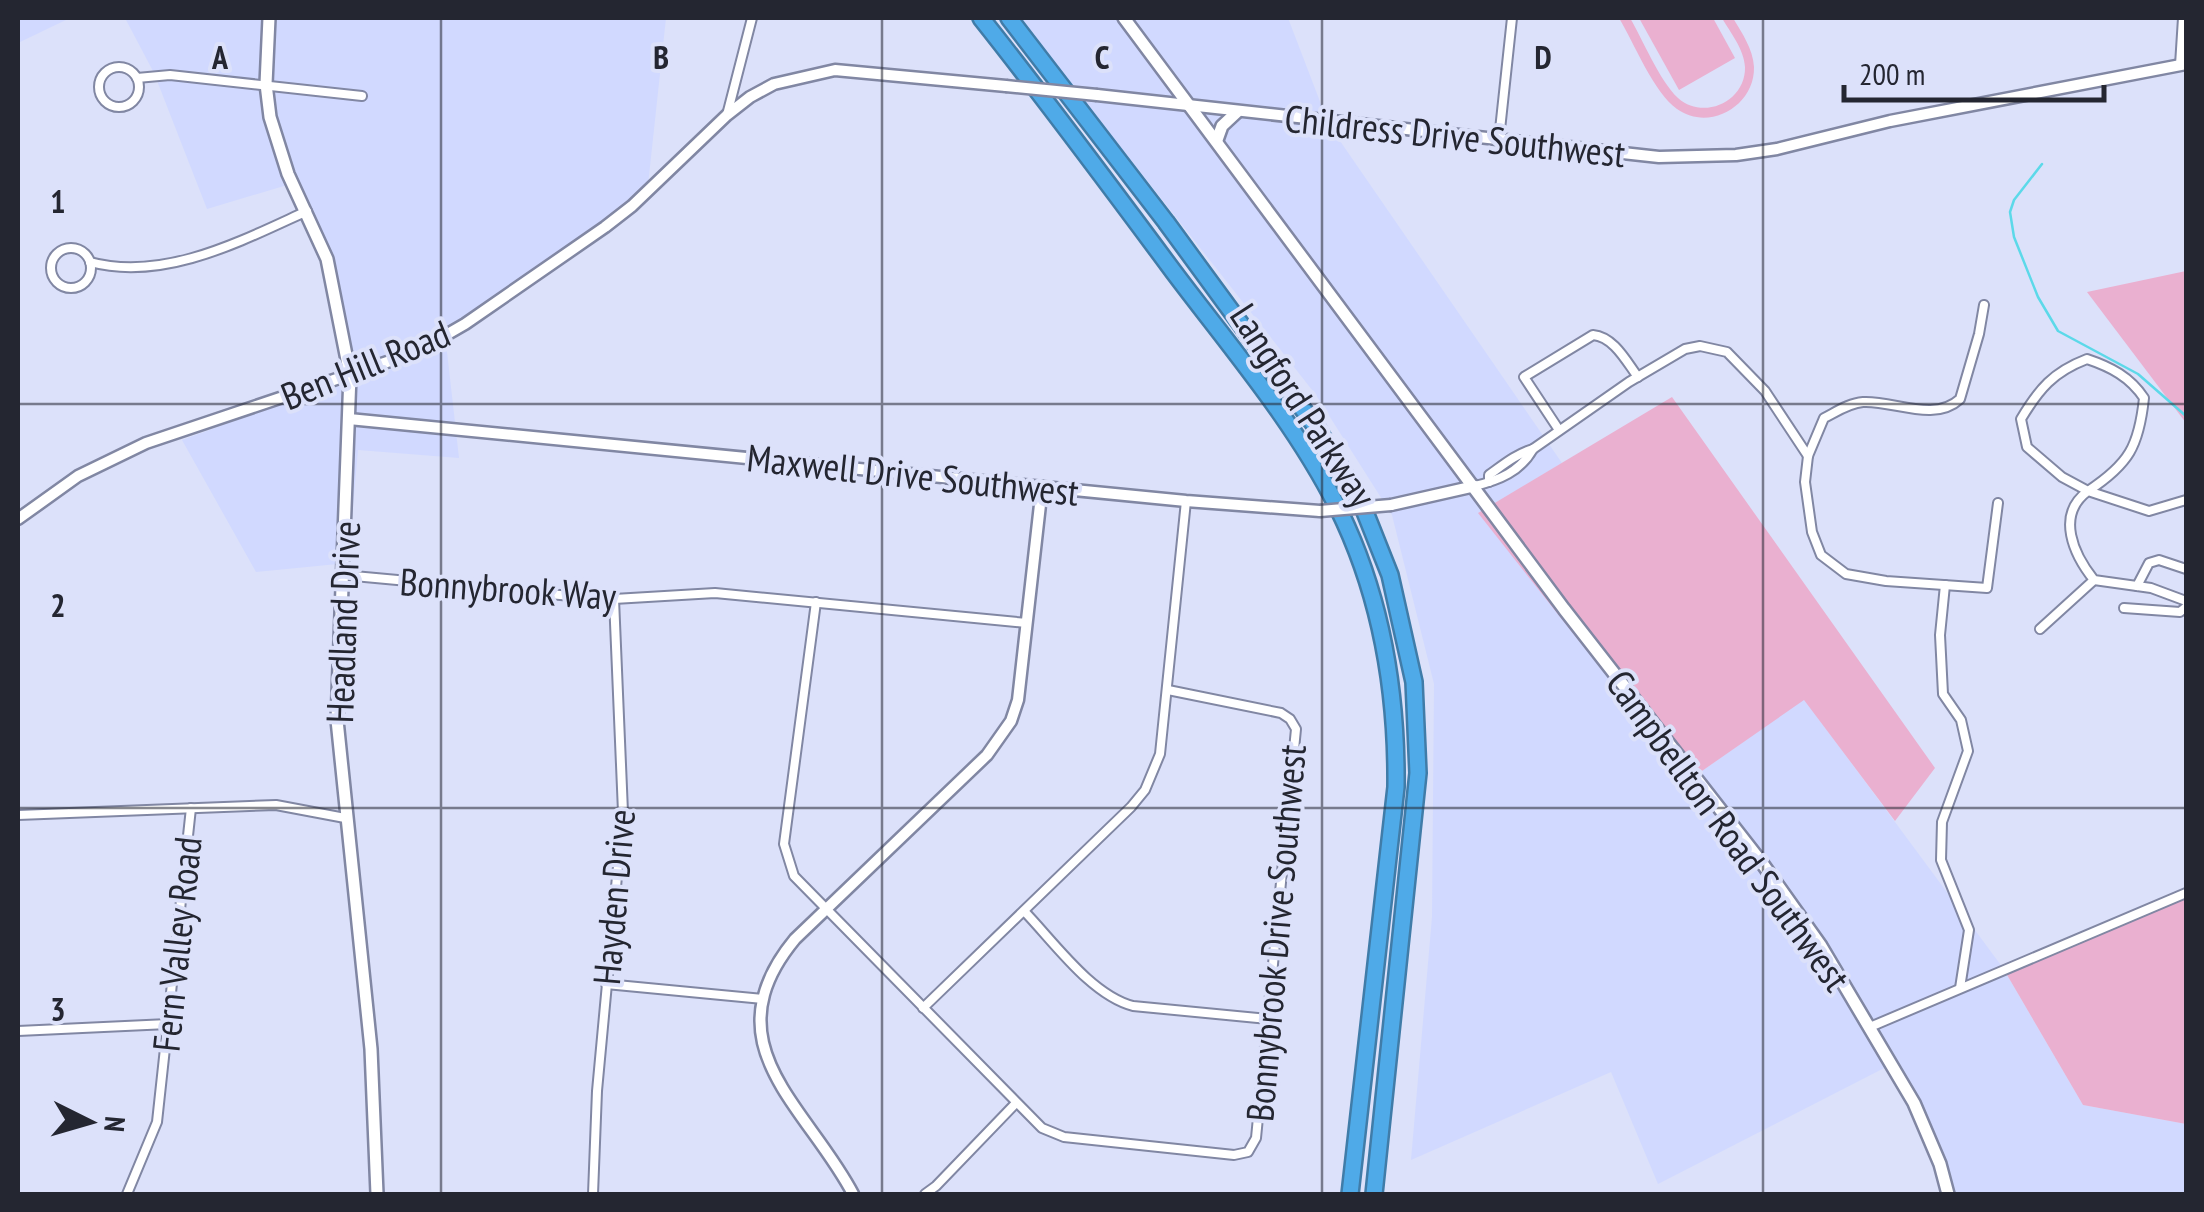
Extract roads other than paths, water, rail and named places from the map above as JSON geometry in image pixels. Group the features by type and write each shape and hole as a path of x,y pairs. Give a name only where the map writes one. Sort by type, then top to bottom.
{"highway":[{"name":"Langford Parkway","path":"980,18 1284,420 1338,507 1372,594 1388,668 1396,787 1350,1194"},
{"name":"Langford Parkway","path":"1009,18 1166,222 1319,431 1360,502 1390,575 1414,682 1418,773 1374,1194"}],"main road":[{"name":"Headland Drive","path":"269,18 266,84 278,146 327,259 350,375 338,720 345,818 372,1049 377,1194"},
{"name":"Campbellton Road Southwest","path":"1124,18 1828,956 1914,1103 1948,1194"},
{"path":"1217,140 1222,126 1238,112"}],"street":[{"path":"727,115 752,18"},
{"path":"1500,139 1512,18"},
{"path":"2183,18 2184,65"},
{"name":"Childress Drive Southwest","path":"727,115 774,84 835,70 1659,157 1736,155 1890,121 2184,65"},
{"path":"136,78 138,94 128,105 112,106 100,96 99,81 109,69 125,68 136,78 170,75 362,96"},
{"name":"Ben Hill Road","path":"18,519 109,458 146,442 350,375 432,343 512,292 632,206 727,115"},
{"path":"90,262 89,278 77,288 62,286 52,274 54,259 66,250 81,251 90,262 112,268 152,268 250,237 307,211"},
{"path":"1984,305 1980,334 1960,400 1935,410 1862,402 1824,418 1808,456 1804,482 1812,532 1822,556 1846,574 1886,582 1988,587 1998,502"},
{"path":"1559,430 1524,376 1592,335 1602,336 1618,350 1638,377"},
{"path":"1475,486 1488,482 1489,475 1521,452 1533,449 1638,377 1685,349 1700,346 1727,352 1765,391 1808,456"},
{"path":"2124,608 2180,612 2186,604 2138,586 2094,580 2072,547 2070,525 2074,507 2088,492 2124,465 2130,456 2144,398 2133,382 2107,366 2086,360 2062,369 2040,386 2021,419 2027,447 2062,477 2088,492 2149,511 2186,500"},
{"name":"Maxwell Drive Southwest","path":"350,419 1186,502 1320,511 1391,505 1475,486"},
{"path":"853,1194 771,1071 762,1035 763,999 783,954 1000,740 1018,700 1042,487"},
{"path":"922,1008 1132,807 1145,790 1160,754 1186,502"},
{"path":"2138,586 2148,562 2159,560 2186,569"},
{"name":"Bonnybrook Way","path":"343,575 614,599 715,593 1027,623"},
{"path":"2040,628 2094,580"},
{"path":"1946,586 1940,635 1944,694 1962,720 1968,751 1942,822 1941,860 1968,930 1960,988"},
{"name":"Hayden Drive","path":"593,1194 597,1091 622,812 614,599"},
{"name":"Bonnybrook Drive Southwest","path":"816,602 784,844 794,876 1042,1128 1064,1138 1234,1155 1248,1152 1256,1138 1296,729 1290,719 1280,714 1168,690"},
{"path":"18,815 276,805 345,818"},
{"name":"Fern Valley Road","path":"127,1194 157,1122 191,808"},
{"path":"1870,1028 2186,893"},
{"path":"1024,910 1101,992 1116,1002 1268,1019"},
{"path":"606,984 763,999"},
{"path":"18,1030 168,1024"},
{"path":"925,1194 1016,1103"}],"waterway":[{"path":"2042,164 2014,200 2010,212 2014,237 2038,297 2058,331 2138,374 2186,416"}]}
